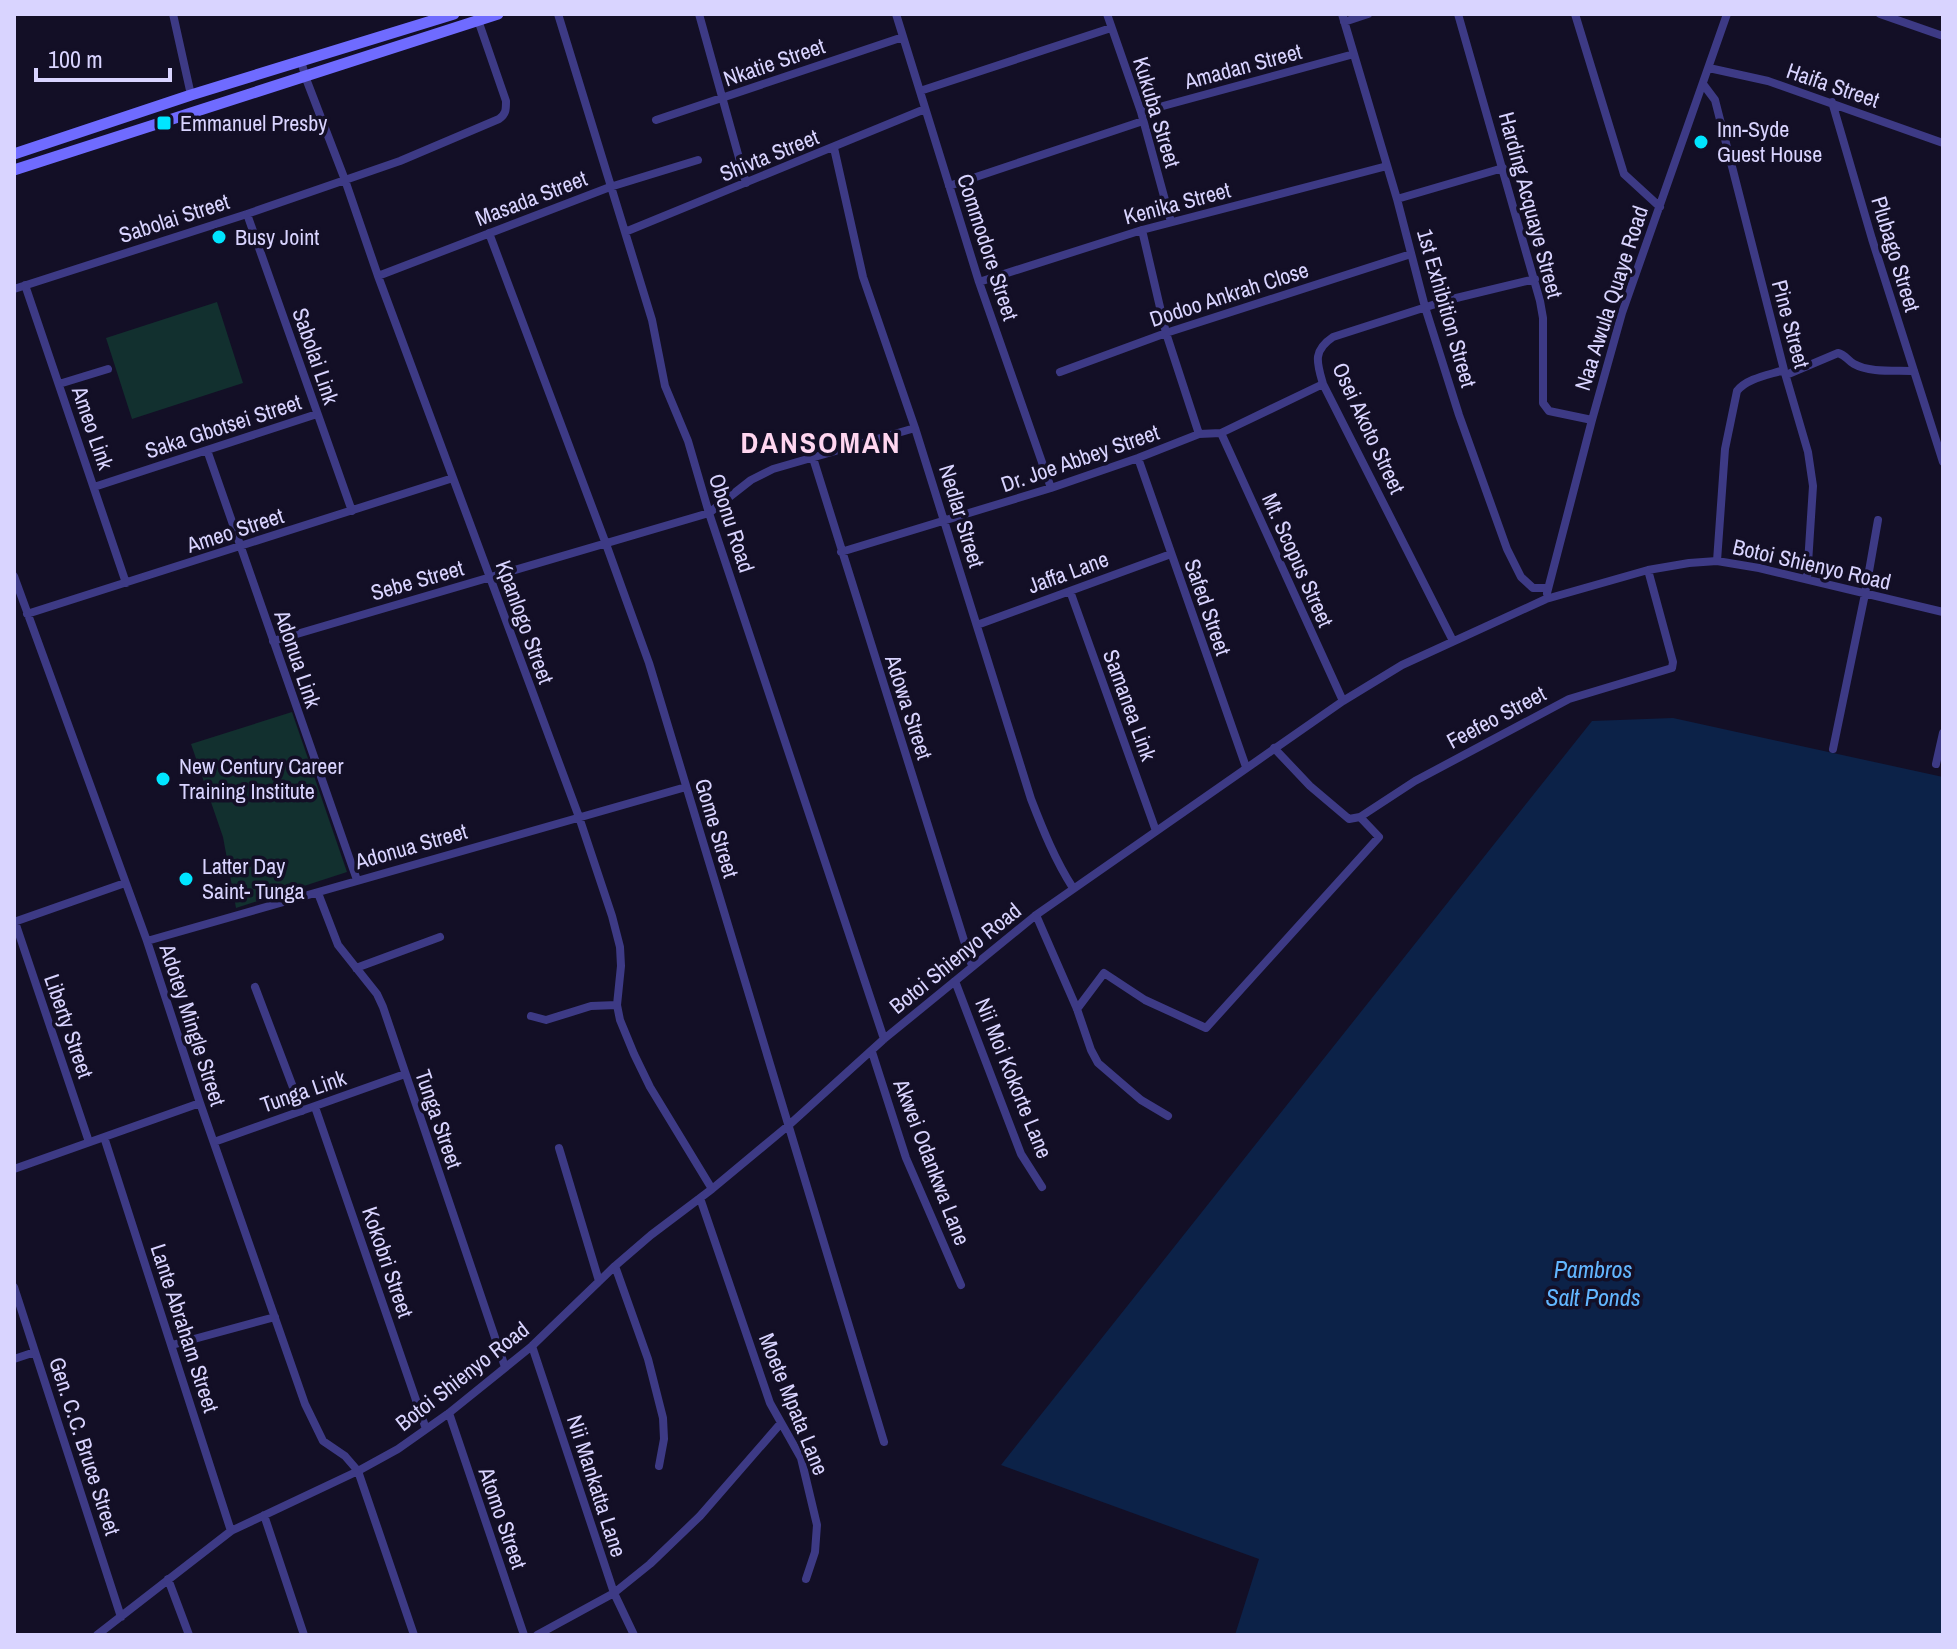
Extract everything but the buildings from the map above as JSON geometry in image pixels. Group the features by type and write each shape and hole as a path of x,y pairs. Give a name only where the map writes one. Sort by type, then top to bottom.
{"main road":[{"path":"14,154 191,95 454,14"},
{"path":"14,170 498,14"}],"street":[{"path":"173,14 191,95"},
{"path":"409,14 414,26"},
{"name":"Obonu Road","path":"558,14 652,320 665,386 688,441 709,513 884,1039"},
{"path":"699,14 746,183"},
{"name":"Commodore Street","path":"896,14 979,282 1051,488"},
{"name":"Kukuba Street","path":"1107,14 1142,117 1171,222"},
{"path":"1343,18 1368,14"},
{"name":"Harding Acquaye Street","path":"1458,14 1535,279 1543,318 1543,403 1549,411 1592,420"},
{"path":"1575,14 1624,174 1660,207"},
{"name":"Naa Awula Quaye Road","path":"1546,599 1622,313 1727,14"},
{"path":"1880,14 1943,36"},
{"name":"1st Exhibition Street","path":"1343,18 1397,199 1425,307 1459,415 1507,549 1521,577 1533,588 1548,588"},
{"name":"Sabolai Street","path":"14,289 400,161 504,116 506,101 478,20"},
{"path":"920,91 1111,28"},
{"name":"Nkatie Street","path":"656,120 903,37"},
{"name":"Amadan Street","path":"949,186 1142,117 1354,54"},
{"name":"Kpanlogo Street","path":"301,60 579,817 612,916 620,947 617,1005 625,1033 650,1087 712,1189"},
{"name":"Haifa Street","path":"1709,68 1768,81 1943,143"},
{"name":"Pine Street","path":"1703,84 1715,100 1808,452 1813,486 1807,579"},
{"name":"Plubago Street","path":"1832,102 1943,462"},
{"name":"Shivta Street","path":"625,232 925,109"},
{"name":"Nedlar Street","path":"834,148 863,277 915,428 1031,799 1047,841 1073,888"},
{"name":"Masada Street","path":"378,276 610,187 698,160"},
{"name":"Kenika Street","path":"979,282 1142,230 1387,166"},
{"path":"1397,199 1503,168"},
{"name":"Sabolai Link","path":"247,214 352,511"},
{"path":"1142,230 1166,333 1199,434"},
{"name":"Gome Street","path":"489,233 649,663 884,1442"},
{"name":"Dodoo Ankrah Close","path":"1060,372 1166,333 1411,254"},
{"name":"Osei Akoto Street","path":"1453,641 1323,384 1317,357 1326,341 1333,337 1425,307 1535,279"},
{"name":"Ameo Link","path":"25,285 126,583"},
{"path":"1717,561 1725,449 1737,391 1742,385 1838,353 1868,369 1914,371"},
{"path":"59,384 108,369"},
{"name":"Dr. Joe Abbey Street","path":"841,552 1051,488 1199,434 1221,433 1323,384"},
{"name":"Saka Gbotsei Street","path":"94,487 317,414"},
{"path":"709,513 751,480 773,469 915,428"},
{"name":"Mt. Scopus Street","path":"1221,433 1343,701"},
{"name":"Adonua Link","path":"207,450 357,880"},
{"name":"Adowa Street","path":"813,458 972,966"},
{"name":"Safed Street","path":"1138,458 1246,767"},
{"name":"Ameo Street","path":"27,614 453,478"},
{"name":"Sebe Street","path":"273,641 709,513"},
{"path":"1833,749 1878,520"},
{"name":"Jaffa Lane","path":"977,625 1171,554"},
{"name":"Botoi Shienyo Road","path":"97,1635 231,1531 358,1471 398,1449 449,1413 532,1346 651,1235 789,1125 884,1039 1036,915 1246,767 1402,665 1546,599 1648,570 1689,563 1717,561 1759,568 1943,612"},
{"name":"Feefeo Street","path":"1360,817 1415,781 1569,699 1672,668 1648,570"},
{"name":"Adotey Mingle Street","path":"14,576 147,941 305,1404 323,1441 345,1456 358,1471"},
{"name":"Samanea Link","path":"1070,591 1156,831"},
{"path":"1936,764 1943,733"},
{"path":"1077,1009 1104,973 1145,1000 1206,1028 1379,837 1360,817 1349,819 1310,786 1274,748"},
{"name":"Adonua Street","path":"147,941 686,787"},
{"path":"14,922 125,883"},
{"name":"Tunga Street","path":"318,893 335,938 380,1000 505,1367"},
{"path":"1036,915 1098,1063 1133,1093 1168,1116"},
{"name":"Liberty Street","path":"14,922 89,1142"},
{"path":"356,968 440,937"},
{"name":"Nii Moi Kokorte Lane","path":"955,981 1021,1154 1042,1187"},
{"path":"255,987 302,1111"},
{"path":"531,1016 546,1020 591,1006 617,1005"},
{"name":"Akwei Odankwa Lane","path":"872,1052 906,1158 961,1285"},
{"name":"Tunga Link","path":"214,1142 405,1074"},
{"path":"14,1169 200,1103"},
{"name":"Kokobri Street","path":"315,1107 426,1429"},
{"name":"Lante Abraham Street","path":"104,1137 231,1531"},
{"path":"559,1148 599,1281"},
{"name":"Moete Mpata Lane","path":"700,1198 770,1403 801,1458 817,1525 815,1552 806,1579"},
{"path":"615,1266 648,1359 663,1418 664,1439 659,1466"},
{"name":"Gen. C.C. Bruce Street","path":"14,1287 121,1617"},
{"path":"172,1345 275,1317"},
{"name":"Nii Mankatta Lane","path":"532,1346 614,1593 634,1635"},
{"path":"14,1359 35,1352"},
{"name":"Atomo Street","path":"449,1413 524,1635"},
{"path":"537,1635 614,1593 673,1543 781,1423"},
{"path":"358,1471 414,1635"},
{"path":"264,1515 304,1635"},
{"path":"168,1579 189,1635"}],"green space":[{"path":"217,302 243,383 132,419 106,338"},
{"path":"292,712 347,872 236,908 223,837 191,744"}],"water":[{"name":"Pambros Salt Ponds","path":"1673,718 1943,777 1943,1635 1235,1635 1259,1559 1001,1465 1592,721"}],"place":[{"name":"Emmanuel Presby","path":"164,123"},
{"name":"Inn-Syde Guest House","path":"1701,142"},
{"name":"Busy Joint","path":"219,237"},
{"name":"New Century Career Training Institute","path":"163,779"},
{"name":"Latter Day Saint- Tunga","path":"186,879"}],"district":[{"name":"DANSOMAN","path":"821,443"}]}
